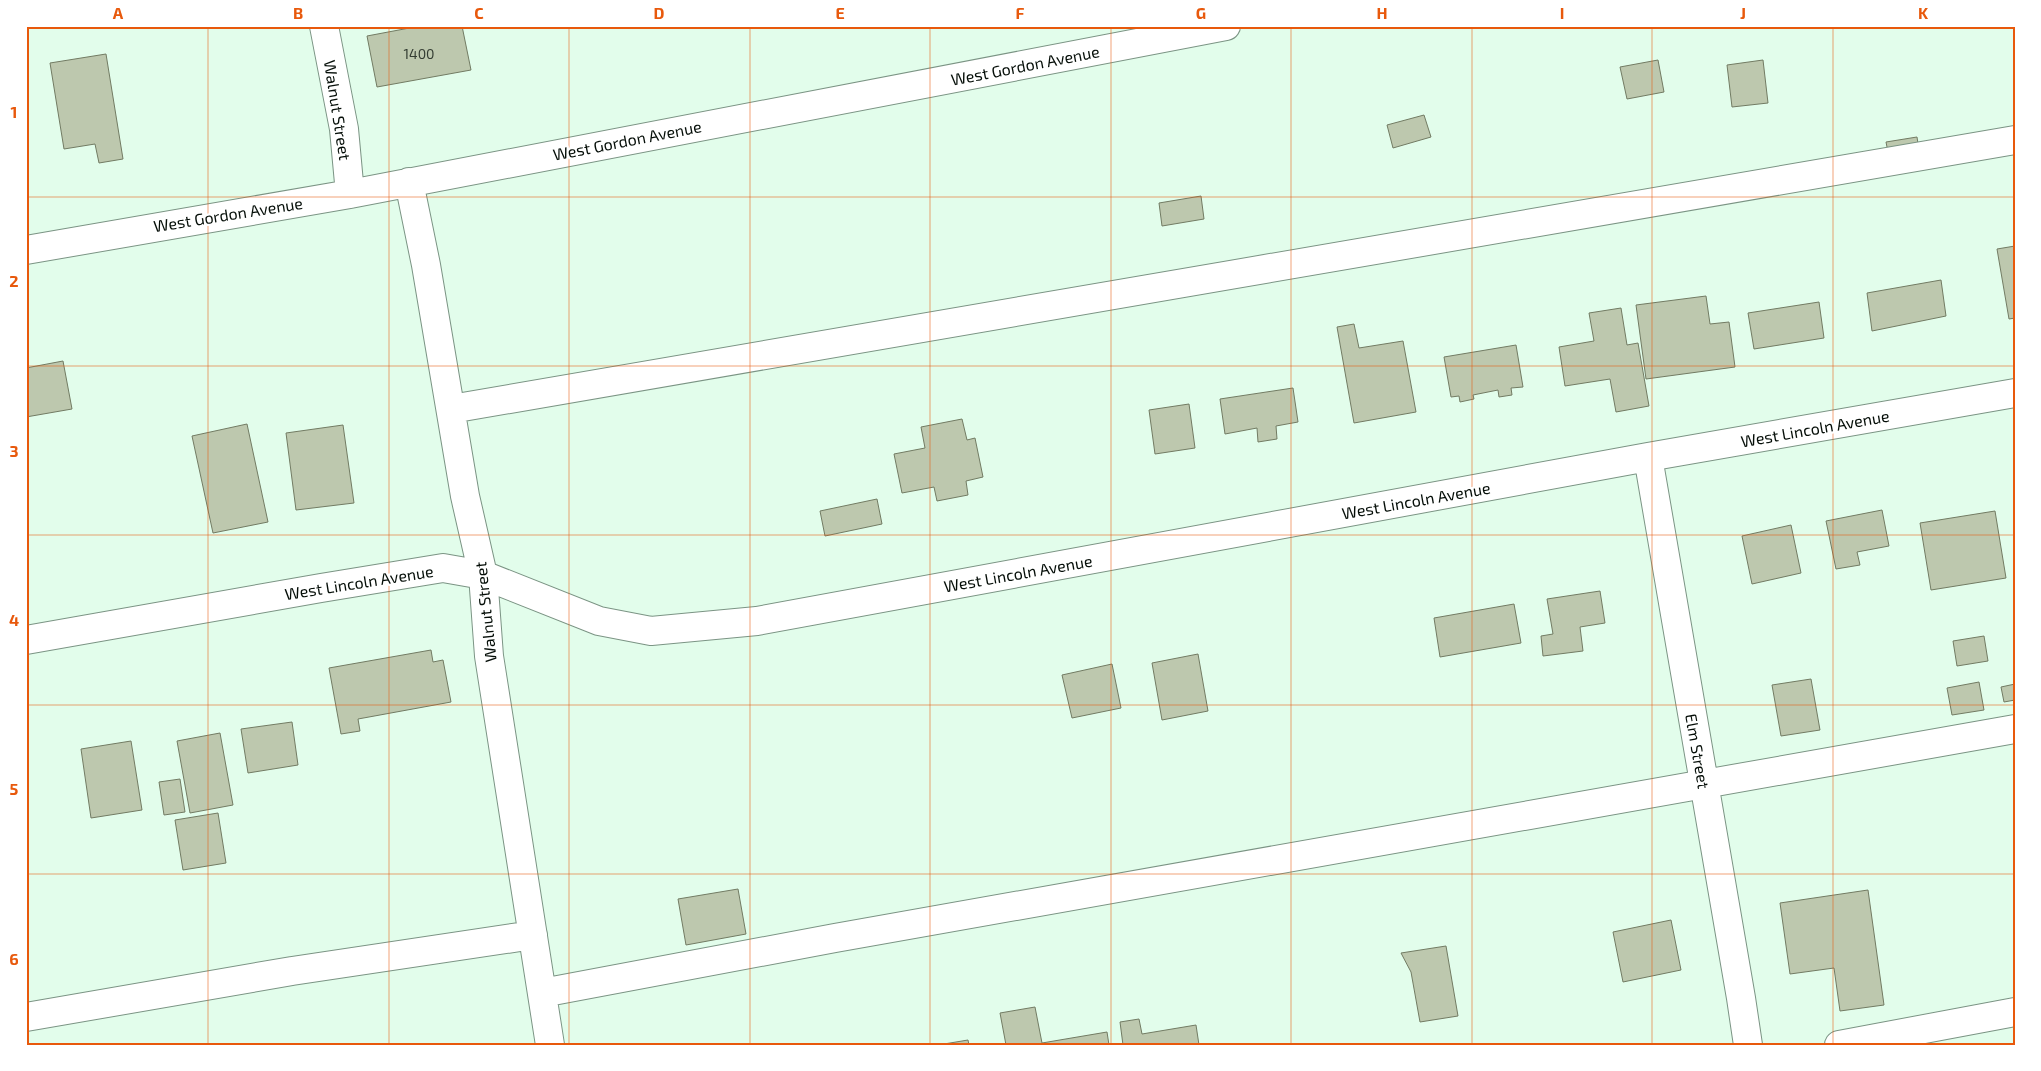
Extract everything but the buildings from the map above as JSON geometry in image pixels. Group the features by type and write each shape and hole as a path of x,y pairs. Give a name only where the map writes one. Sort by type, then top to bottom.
{"street":[{"name":"Walnut Street","path":"324,26 344,129 350,194"},
{"name":"West Gordon Avenue","path":"26,250 156,226 350,194 1226,26"},
{"path":"450,409 2015,140"},
{"name":"Walnut Street","path":"409,182 426,265 465,496 484,575 488,656 550,1045"},
{"name":"West Lincoln Avenue","path":"26,640 443,568 484,575 599,621 652,630 757,621 1648,457 2015,393"},
{"name":"Elm Street","path":"1648,457 1742,998 1748,1045"},
{"path":"542,992 835,938 2015,730"},
{"path":"26,1017 292,971 533,935"},
{"path":"1839,1045 2015,1012"}]}
